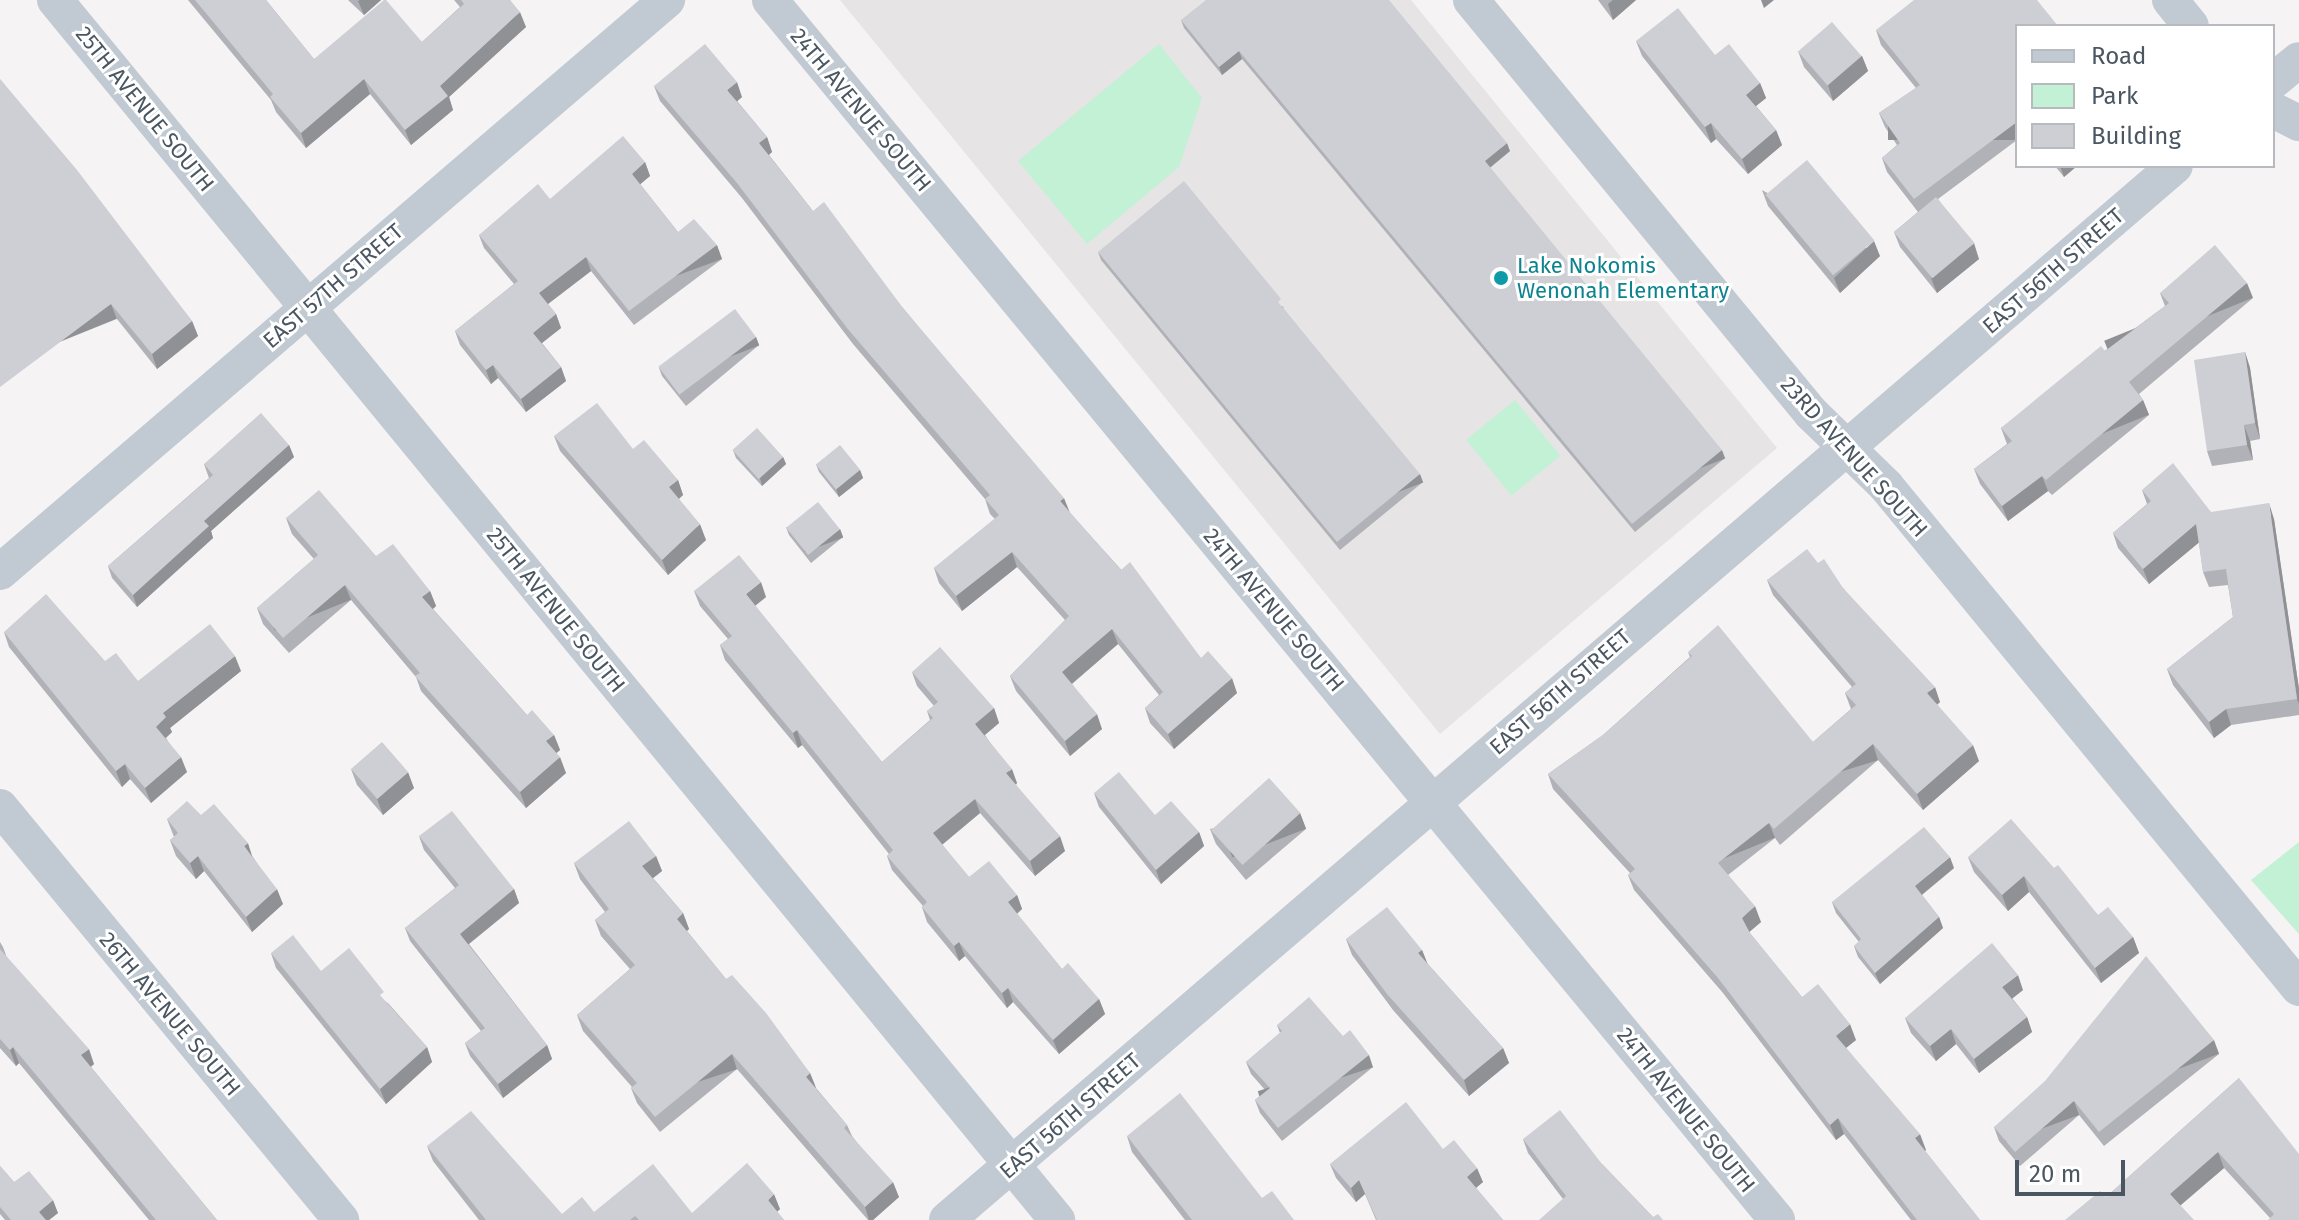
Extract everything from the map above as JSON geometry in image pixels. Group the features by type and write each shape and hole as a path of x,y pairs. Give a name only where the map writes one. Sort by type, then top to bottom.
{"street":[{"name":"25TH AVENUE SOUTH","path":"55,0 1057,1220"},
{"name":"EAST 57TH STREET","path":"0,572 667,0"},
{"name":"24TH AVENUE SOUTH","path":"770,0 1777,1220"},
{"name":"23RD AVENUE SOUTH","path":"1471,0 1811,413 1886,486 2299,988"},
{"path":"2170,0 2189,24"},
{"path":"2275,79 2299,60"},
{"path":"2275,111 2299,123"},
{"name":"EAST 56TH STREET","path":"947,1220 2173,168"},
{"name":"26TH AVENUE SOUTH","path":"0,807 341,1220"}],"shaded area":[{"path":"840,0 1411,0 1777,448 1440,734"}],"green space":[{"path":"1159,44 1202,98 1179,167 1087,244 1018,161"},
{"path":"1515,400 1560,456 1511,496 1466,440"},
{"path":"2299,842 2299,934 2251,880"}],"building":[{"path":"195,0 266,0 314,59 384,0 422,42 464,4 461,0 510,0 520,12 440,86 448,96 405,130 364,79 301,133 270,97 273,94"},
{"name":"Lake Nokomis Wenonah Elementary","path":"1206,0 1389,0 1507,143 1485,161 1722,450 1632,524 1239,51 1219,67 1181,20"},
{"path":"1914,0 2037,0 2056,24 2015,24 2015,123 1914,199 1882,158 1900,143 1879,113 1920,85 1876,30"},
{"path":"1678,8 1715,55 1729,44 1760,83 1746,95 1776,130 1742,159 1711,123 1705,127 1636,41"},
{"path":"1832,22 1862,56 1828,85 1798,52"},
{"path":"705,44 737,82 727,90 767,137 759,143 813,211 824,202 903,308 1064,498 1060,501 1121,570 1130,562 1201,658 1208,651 1232,678 1168,734 1145,708 1163,692 1112,629 1062,672 1097,714 1065,741 1010,676 1069,616 1012,552 956,596 934,568 999,515 985,499 990,495 847,328 737,183 654,86"},
{"path":"0,79 77,170 192,321 152,354 111,304 0,387"},
{"path":"623,136 645,162 632,174 678,232 694,219 717,245 629,311 586,257 539,293 556,314 533,333 561,367 521,399 493,365 486,370 455,331 518,281 479,235 538,184 550,199"},
{"path":"1807,160 1874,240 1833,275 1766,195"},
{"path":"1184,181 1281,299 1278,302 1420,474 1337,542 1098,252"},
{"path":"1936,197 1975,243 1932,278 1894,232"},
{"path":"2215,245 2247,283 2129,382 2143,400 2046,480 2042,476 2002,506 1974,469 2012,441 2001,428 2101,346 2105,351 2169,303 2160,293"},
{"path":"735,309 756,337 679,395 658,367"},
{"path":"2245,352 2255,423 2244,425 2247,445 2207,451 2194,360"},
{"path":"597,403 633,449 644,440 678,480 669,487 700,524 662,560 554,436"},
{"path":"261,413 289,445 204,521 209,526 133,595 108,566 213,475 204,464"},
{"path":"757,428 783,457 759,479 732,450"},
{"path":"840,445 860,470 836,489 816,465"},
{"path":"2173,463 2211,512 2269,503 2297,699 2226,709 2209,722 2167,669 2233,617 2226,569 2203,572 2196,524 2143,569 2113,533 2151,501 2142,490"},
{"path":"319,490 376,556 393,544 430,591 422,597 527,715 532,710 554,735 546,741 560,757 520,792 415,676 420,673 345,585 283,638 257,608 318,555 286,518"},
{"path":"818,502 840,529 808,555 786,528"},
{"path":"1807,549 1818,563 1824,559 1843,588 1935,687 1927,693 1973,745 1917,794 1873,744 1774,829 1769,823 1718,863 1755,906 1742,918 1750,933 1802,997 1818,984 1850,1024 1836,1036 1920,1134 1915,1138 1980,1220 1917,1220 1838,1118 1830,1125 1718,978 1628,875 1635,869 1548,774 1603,735 1692,656 1688,652 1718,625 1813,742 1856,705 1845,693 1856,684 1767,580"},
{"path":"739,555 761,582 746,594 882,762 933,718 927,711 938,702 912,672 940,647 994,708 975,724 1012,769 1006,773 1060,836 1030,861 975,799 933,833 969,877 989,861 1017,895 1008,902 1062,969 1068,963 1099,999 1053,1040 1008,988 1002,993 959,942 954,946 922,907 927,902 887,856 893,850 797,730 793,733 720,645 732,636 694,591"},
{"path":"46,594 105,661 116,653 138,681 210,624 235,656 163,713 166,717 156,727 181,757 145,788 125,764 116,771 4,632"},
{"path":"382,742 408,772 377,799 351,769"},
{"path":"1119,772 1155,815 1171,801 1199,832 1156,870 1094,793"},
{"path":"1269,778 1300,813 1242,865 1211,830"},
{"path":"187,801 201,815 214,804 248,843 244,846 277,889 246,917 198,856 190,863 170,840 178,833 167,819"},
{"path":"452,811 514,889 460,934 547,1045 498,1084 465,1043 485,1028 405,928 459,885 419,836"},
{"path":"2011,819 2054,868 2058,865 2098,915 2108,907 2133,937 2095,968 2024,876 2002,895 1968,857"},
{"path":"629,821 656,856 642,866 683,913 677,919 726,979 732,975 766,1013 810,1073 806,1077 847,1125 844,1128 893,1182 865,1207 732,1054 655,1117 631,1088 637,1083 577,1015 635,965 595,920 609,909 574,863"},
{"path":"1924,827 1950,857 1915,886 1939,917 1875,973 1854,946 1861,939 1832,902"},
{"path":"1387,907 1422,950 1418,953 1503,1048 1464,1080 1387,994 1346,939"},
{"path":"293,935 321,971 349,948 384,992 380,995 427,1047 380,1089 271,953"},
{"path":"1992,943 2018,975 2002,987 2027,1017 1974,1059 1951,1029 1930,1046 1905,1018"},
{"path":"0,949 89,1049 81,1055 217,1220 156,1220 13,1047 10,1050 0,1039"},
{"path":"2146,956 2214,1040 2099,1132 2074,1101 2015,1152 1994,1127 2045,1081"},
{"path":"1309,997 1343,1036 1350,1030 1369,1055 1278,1128 1255,1100 1270,1088 1246,1062 1282,1031 1277,1025"},
{"path":"2239,1078 2299,1154 2299,1220 2268,1220 2274,1214 2218,1152 2170,1194 2194,1220 2065,1220 2100,1191 2106,1197"},
{"path":"1180,1093 1262,1198 1272,1191 1294,1220 1192,1220 1127,1136"},
{"path":"1406,1102 1443,1149 1454,1140 1477,1168 1467,1177 1503,1220 1377,1220 1359,1180 1351,1188 1330,1164"},
{"path":"1560,1110 1602,1164 1653,1217 1658,1214 1663,1220 1539,1220 1566,1196 1523,1139"},
{"path":"471,1111 562,1214 582,1197 594,1212 653,1164 692,1213 747,1163 774,1194 768,1200 784,1220 639,1220 635,1216 630,1220 486,1220 427,1146"},
{"path":"0,1166 14,1182 29,1171 53,1200 39,1212 46,1220 11,1220 0,1207"}],"place":[{"name":"Lake Nokomis Wenonah Elementary","path":"1501,278"}]}
